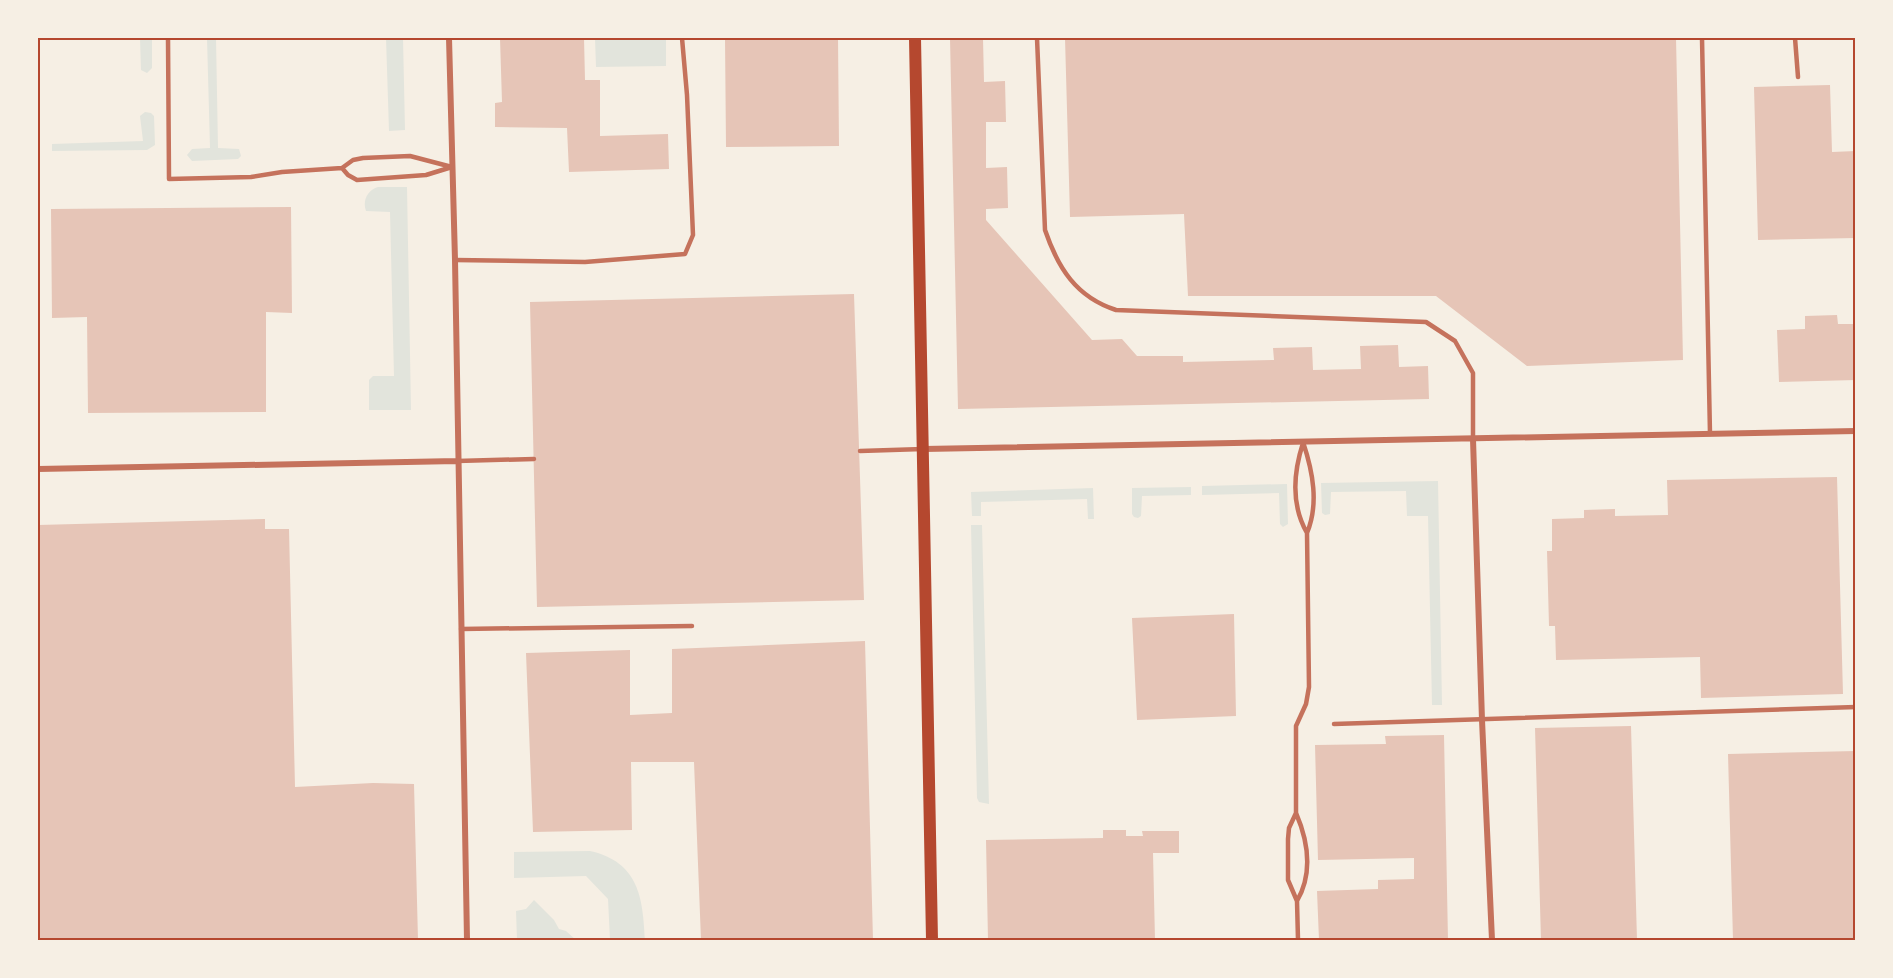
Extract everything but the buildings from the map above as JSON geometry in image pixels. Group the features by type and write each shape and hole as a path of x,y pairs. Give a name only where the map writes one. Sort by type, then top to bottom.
{"main road":[{"path":"915,38 932,940"}],"street":[{"path":"449,38 467,940"},
{"path":"924,449 1856,431"},
{"path":"1473,439 1492,940"},
{"path":"38,469 457,460"}],"lane":[{"path":"168,38 169,178 250,177 282,172 342,168 353,160 363,158 410,156 452,167"},
{"path":"455,260 585,261 685,254 693,235 687,94 682,38"},
{"path":"1037,38 1045,230 1053,253 1066,276 1081,290 1101,305 1116,310 1426,322 1455,341 1473,373 1473,439"},
{"path":"1702,38 1710,434"},
{"path":"1795,38 1798,77"},
{"path":"342,168 348,176 357,180 426,175 452,167"},
{"path":"1303,442 1296,464 1296,508 1307,533"},
{"path":"1297,901 1303,890 1307,873 1306,843 1296,813 1296,726 1306,704 1309,687 1307,533 1313,517 1314,495 1310,462 1303,442"},
{"path":"860,451 924,449"},
{"path":"457,460 534,459"},
{"path":"461,629 692,626"},
{"path":"1334,724 1856,707"},
{"path":"1296,813 1289,828 1288,880 1297,901 1298,940"}],"shaded area":[{"path":"140,38 152,38 152,68 147,73 141,70"},
{"path":"207,38 216,38 218,148 239,149 241,156 238,159 192,161 187,155 192,149 210,148"},
{"path":"386,38 403,38 405,130 389,131"},
{"path":"595,38 666,38 666,66 596,67"},
{"path":"145,112 154,116 155,145 147,150 52,151 52,144 143,141 140,116"},
{"path":"378,187 407,187 411,410 369,410 369,380 373,376 394,376 390,212 366,211 365,207 367,196 371,190"},
{"path":"1438,481 1442,705 1432,705 1428,516 1407,516 1406,491 1331,492 1330,514 1325,515 1322,513 1321,483"},
{"path":"1287,484 1288,524 1283,527 1280,524 1279,493 1202,495 1202,486"},
{"path":"1191,487 1191,495 1142,496 1141,516 1138,518 1132,514 1132,488"},
{"path":"1093,488 1094,519 1088,519 1087,499 981,502 981,516 972,516 971,492"},
{"path":"971,525 982,525 989,804 979,802 977,798"},
{"path":"590,851 606,856 619,864 635,884 640,896 645,940 610,940 608,899 586,876 514,878 514,852"},
{"path":"534,900 554,920 559,929 566,931 576,940 517,940 516,911 526,909"}]}
